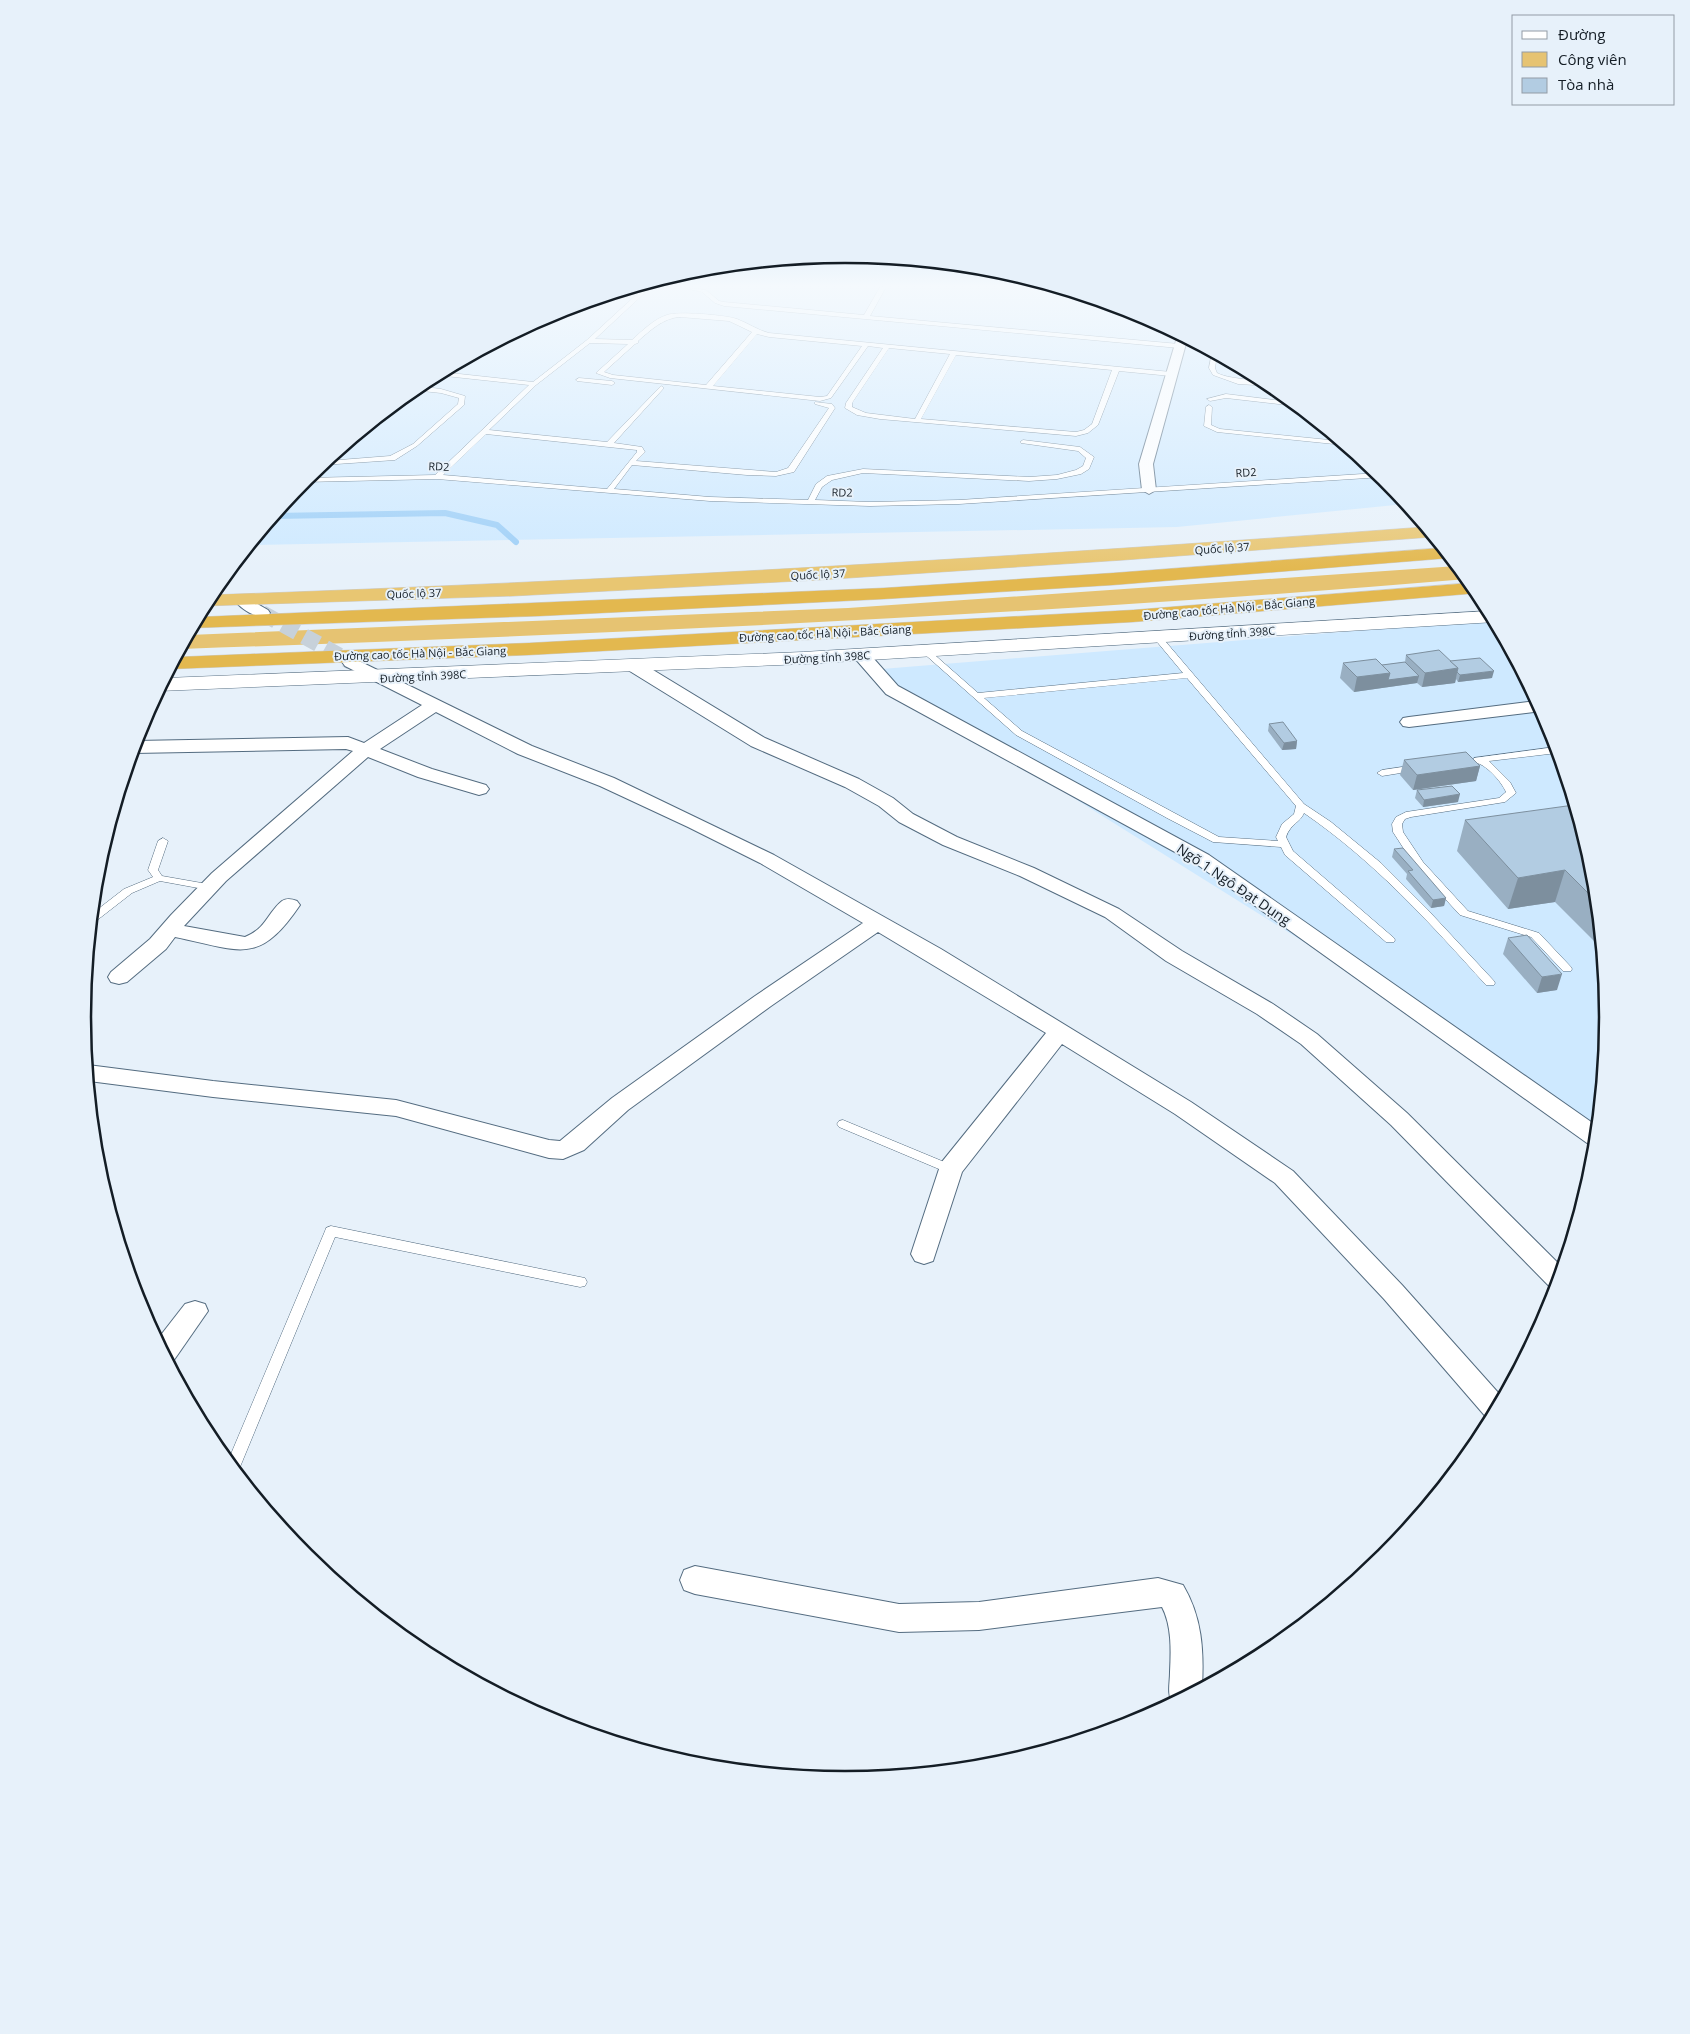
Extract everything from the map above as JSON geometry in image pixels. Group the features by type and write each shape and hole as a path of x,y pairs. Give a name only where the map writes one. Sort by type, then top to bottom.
{"highway":[{"name":"Quốc lộ 37","path":"216,601 702,581 1045,561 1422,533"},
{"path":"203,623 534,610 869,594 1112,580 1439,553"},
{"name":"Đường cao tốc Hà Nội - Bắc Giang","path":"180,663 529,649 1134,616 1465,589"},
{"path":"1134,616 1472,598"}],"main road":[{"name":"Đường tỉnh 398C","path":"169,685 379,678 861,655 1485,618"}],"street":[{"path":"1149,490 1146,464 1169,382"},
{"path":"242,600 262,613"},
{"name":"Ngõ 1 Ngô Đạt Dụng","path":"861,655 892,690 1202,859 1589,1132"},
{"path":"351,662 434,706 525,750 607,782 695,822 767,859 877,923 1183,1108 1284,1177 1393,1292 1492,1404"},
{"path":"634,666 758,742 852,783 886,802 906,818 950,840 1027,872 1112,913 1174,956 1265,1009 1309,1039 1399,1119 1553,1274"},
{"path":"119,977 158,944 169,929 209,887 367,749 434,706"},
{"path":"1409,722 1531,707"},
{"path":"142,747 348,743 425,773 479,789"},
{"path":"169,929 243,944 256,942 265,938 290,905"},
{"path":"94,1074 214,1089 396,1108 549,1149 562,1150 575,1144 620,1104 763,1001 877,923"},
{"path":"924,1254 950,1168 1059,1032"},
{"path":"168,1347 195,1311"},
{"path":"695,1580 899,1618 979,1616 1158,1592 1172,1595 1182,1612 1186,1669 1185,1689"}],"lane":[{"path":"514,382 534,384"},
{"path":"437,477 537,382"},
{"path":"599,382 826,404 832,408 791,470 784,472 747,473 630,463"},
{"path":"659,382 803,398 829,397 839,382"},
{"path":"708,387 712,382"},
{"path":"865,382 848,408 862,414 1009,430 1076,434 1086,432 1095,425 1111,382"},
{"path":"916,421 938,382"},
{"path":"609,444 661,388"},
{"path":"335,462 392,458 415,445 461,405 463,398 427,389"},
{"path":"1210,399 1226,396 1281,402"},
{"path":"1209,408 1207,426 1214,429 1332,442"},
{"path":"484,432 640,448 641,452 630,463 609,491"},
{"path":"810,503 819,486 830,478 849,473 863,471 994,478 1057,477 1078,472 1086,467 1090,457 1080,449 1023,442"},
{"name":"RD2","path":"317,480 437,477 710,499 810,503 958,502 1369,476"},
{"path":"1157,637 1301,806 1325,821 1380,870 1490,983"},
{"path":"925,651 1019,733 1217,840 1284,844"},
{"path":"975,696 1189,675"},
{"path":"1464,762 1550,751"},
{"path":"1482,760 1507,784 1511,794 1502,800 1409,814 1401,817 1397,824 1398,832 1420,864 1464,913 1535,935 1567,969"},
{"path":"1382,773 1428,767"},
{"path":"1301,806 1299,815 1284,826 1281,837 1289,853 1390,940"},
{"path":"159,878 153,870 162,840"},
{"path":"99,913 128,890 159,878 209,887"},
{"path":"843,1124 950,1168"},
{"path":"236,1460 331,1231 580,1282"}],"shaded area":[{"path":"439,382 1251,382 1304,419 1342,450 1398,505 1177,527 258,545 312,484 348,450 386,419"},
{"path":"1486,621 1521,684 1541,729 1559,775 1573,822 1584,870 1597,968 1599,1017 1597,1066 1591,1121 869,670"}],"green space":[{"path":"1449,567 1459,580 1146,603 824,622 503,637 187,649 195,635 848,608"}],"building":[{"path":"1439,650 1458,668 1425,673 1406,655"},
{"path":"1480,658 1494,671 1460,675 1457,672 1458,668 1450,661"},
{"path":"1376,659 1390,673 1357,677 1343,663"},
{"path":"1405,662 1419,676 1388,680 1390,673 1382,665"},
{"path":"1283,722 1297,741 1284,743 1269,724"},
{"path":"1466,752 1480,766 1417,775 1404,760"},
{"path":"1452,786 1460,794 1424,800 1417,790"},
{"path":"1568,806 1588,893 1565,870 1518,878 1465,820"},
{"path":"1403,848 1446,898 1433,900 1408,871 1413,870 1394,849"},
{"path":"1527,935 1562,974 1542,977 1508,938"}],"waterway":[{"path":"282,516 445,513 497,525 516,542"}],"tunnel":[{"path":"262,613 351,662"}]}
